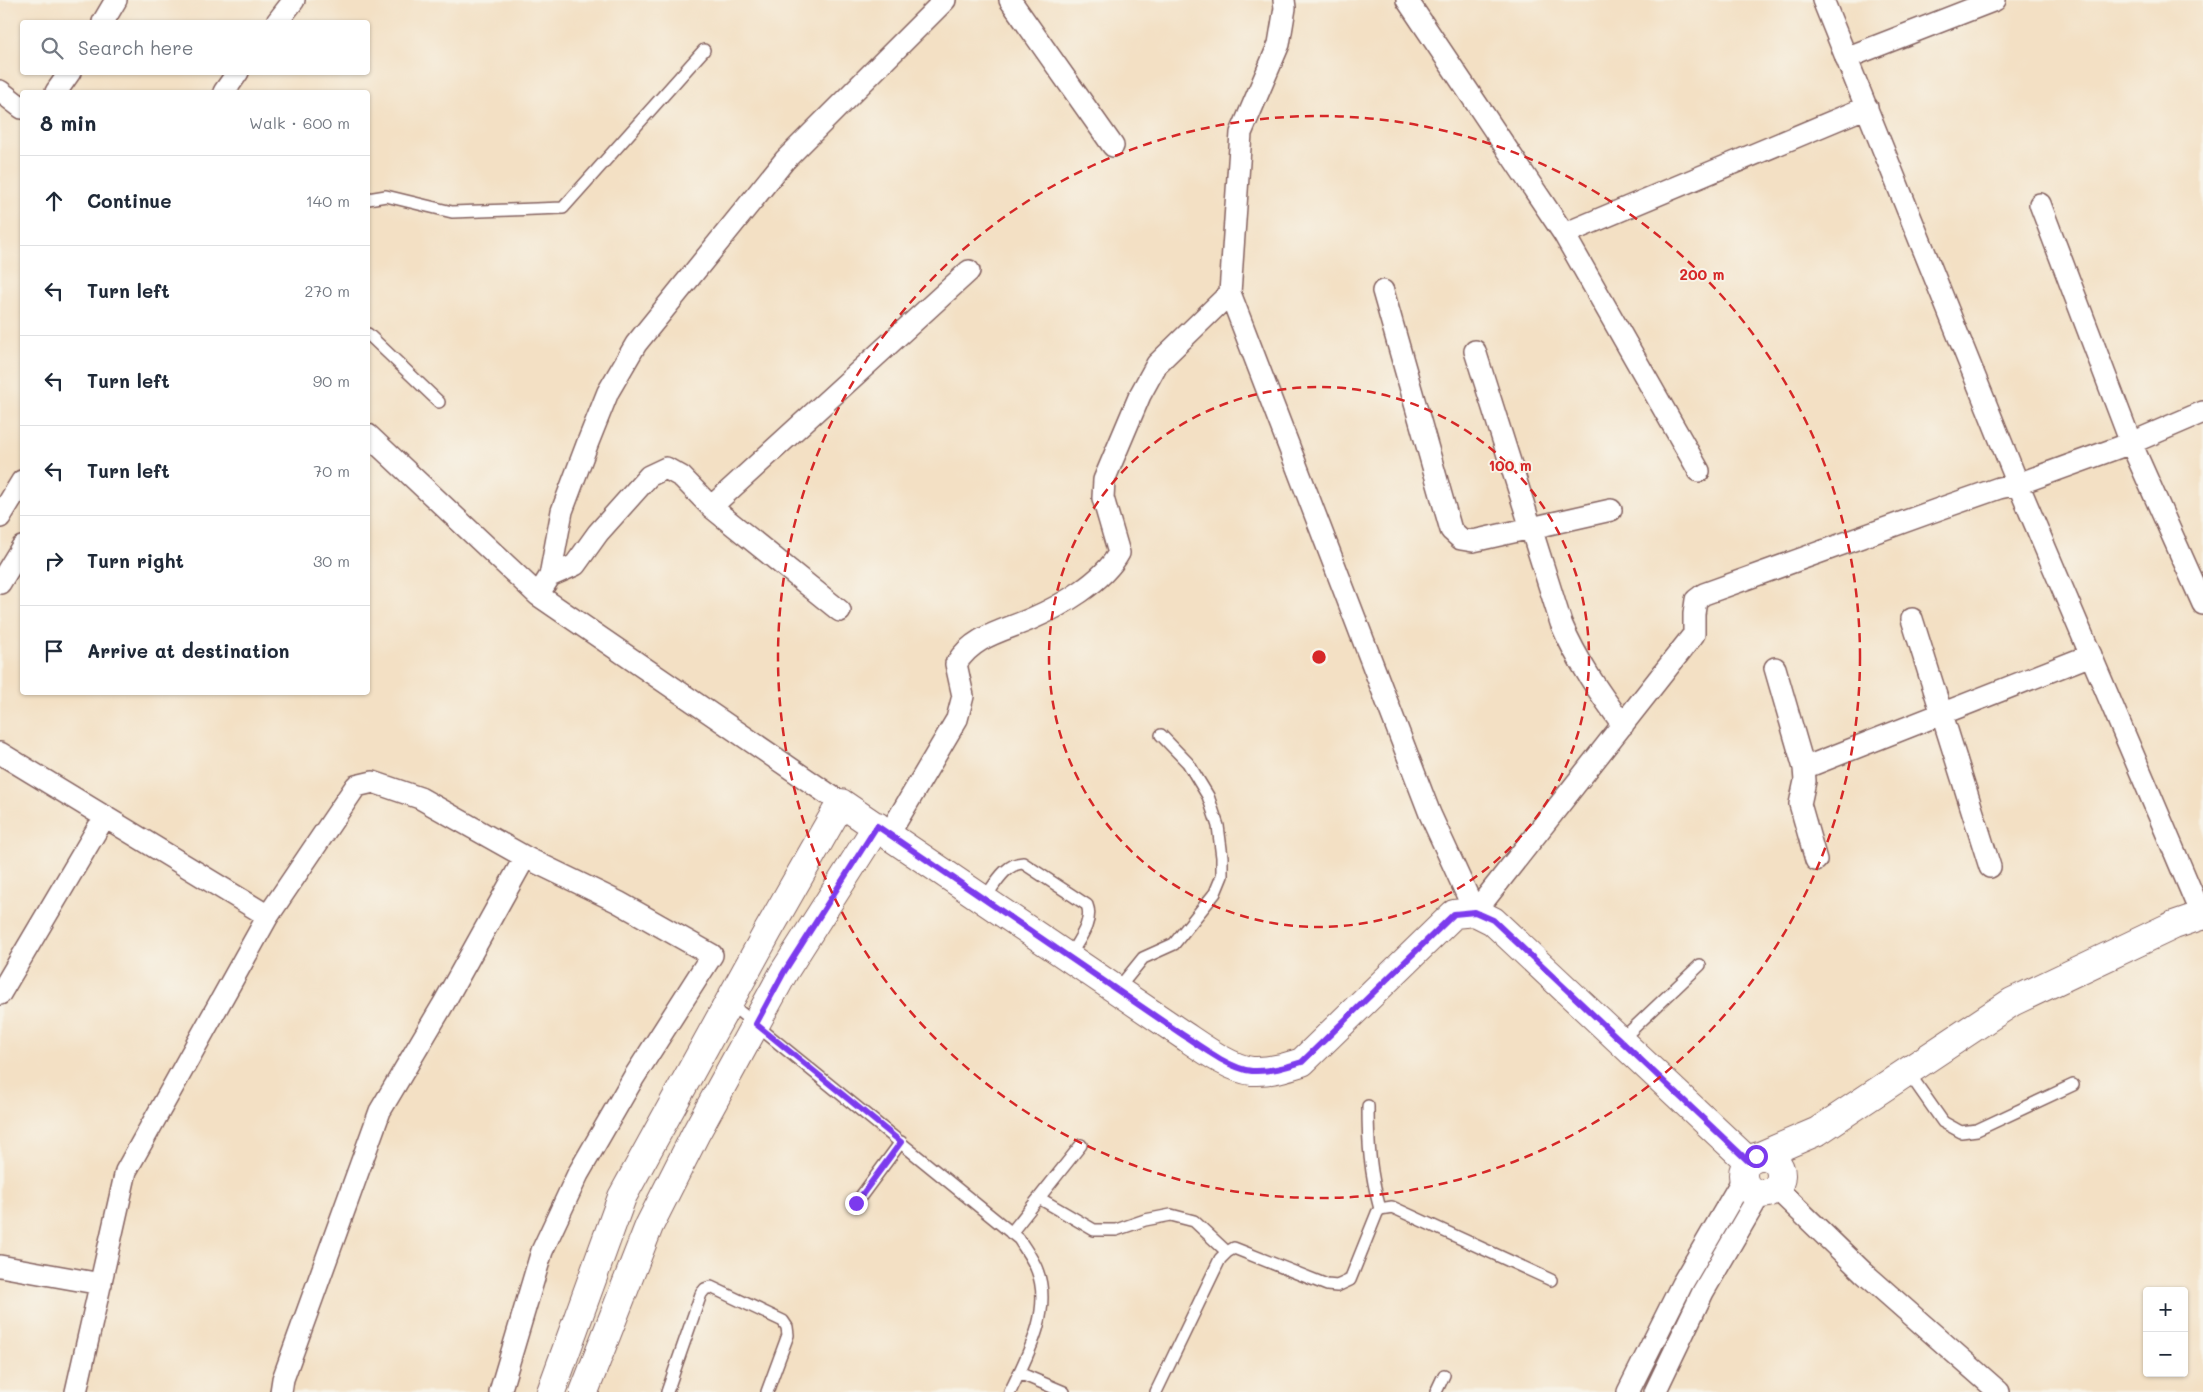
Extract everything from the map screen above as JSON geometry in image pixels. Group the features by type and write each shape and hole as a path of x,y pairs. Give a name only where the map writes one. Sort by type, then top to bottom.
{"street":[{"path":"279,20 294,0"},
{"path":"538,595 550,576 562,511 608,392 636,344 785,160 945,0"},
{"path":"1010,0 1113,146"},
{"path":"1284,0 1285,8 1279,44 1241,132 1230,293 1430,814 1475,912"},
{"path":"1407,0 1564,234 1699,471"},
{"path":"1628,1392 1682,1284 1762,1176 1818,1131 1907,1070 2012,1002 2174,925 2203,916 2018,484 1823,0"},
{"path":"1846,58 1968,5 1995,0"},
{"path":"57,90 68,75"},
{"path":"225,90 236,75"},
{"path":"0,91 20,106"},
{"path":"1564,234 1867,107"},
{"path":"2040,204 2131,443 2203,604"},
{"path":"711,507 968,271"},
{"path":"1383,291 1452,530 1461,539 1473,541 1610,510"},
{"path":"584,1392 649,1226 696,1133 784,972 883,830 957,718 963,696 956,664 962,655 982,638 1032,619 1094,582 1115,562 1119,553 1103,498 1104,480 1140,395 1156,364 1230,293"},
{"path":"1475,351 1561,624 1573,652 1623,725"},
{"path":"1475,912 1694,634 1696,600 1704,594 1957,502 1999,488 2018,484 2131,443 2203,412"},
{"path":"370,437 538,595 1183,1035 1234,1065 1251,1071 1276,1070 1302,1062 1454,914 1475,912 1493,920 1864,1273 1999,1392"},
{"path":"550,576 576,565 598,533 649,476 666,468 682,477 711,507 840,611"},
{"path":"0,517 20,484"},
{"path":"0,583 20,550"},
{"path":"1912,619 1990,866"},
{"path":"1804,768 2090,655"},
{"path":"1775,668 1804,768 1805,781 1800,804 1816,860"},
{"path":"0,753 268,916"},
{"path":"76,1392 126,1171 268,916 356,786 373,782 420,798 525,857 618,902 712,956 634,1077 578,1174 542,1250 500,1392"},
{"path":"551,1392 622,1197 841,803"},
{"path":"0,994 105,816"},
{"path":"280,1392 283,1379 380,1111 444,1003 525,857"},
{"path":"1655,1392 1762,1176"},
{"path":"0,1266 101,1284"}],"lane":[{"path":"370,200 386,196 452,212 563,208 704,50"},
{"path":"370,336 439,402"},
{"path":"1117,990 1143,958 1174,944 1214,893 1222,876 1222,857 1218,826 1208,796 1188,763 1161,735"},
{"path":"984,899 1008,868 1014,864 1023,863 1088,906 1089,920 1069,957"},
{"path":"1621,1040 1700,965"},
{"path":"729,1003 1019,1239 1037,1270 1043,1302 1032,1343 1010,1392"},
{"path":"1907,1070 1943,1122 1961,1132 1977,1130 2074,1085"},
{"path":"1156,1392 1220,1259 1227,1252 1234,1248 1327,1285 1337,1286 1350,1280 1374,1219 1380,1209 1371,1177 1368,1148 1368,1106"},
{"path":"856,1203 901,1142"},
{"path":"1011,1233 1081,1145"},
{"path":"1039,1198 1094,1230 1116,1230 1145,1220 1171,1215 1194,1221 1227,1252"},
{"path":"1380,1209 1392,1207 1551,1280"},
{"path":"667,1392 701,1294 705,1289 711,1287 783,1321 787,1327 788,1335 767,1392"},
{"path":"1019,1373 1064,1392"},
{"path":"1436,1392 1444,1375"}],"route":[{"path":"856,1203 901,1142 756,1024 784,972 877,826 1183,1035 1214,1055 1251,1071 1276,1070 1302,1062 1454,914 1475,912 1493,920 1748,1161 1756,1156"}]}
